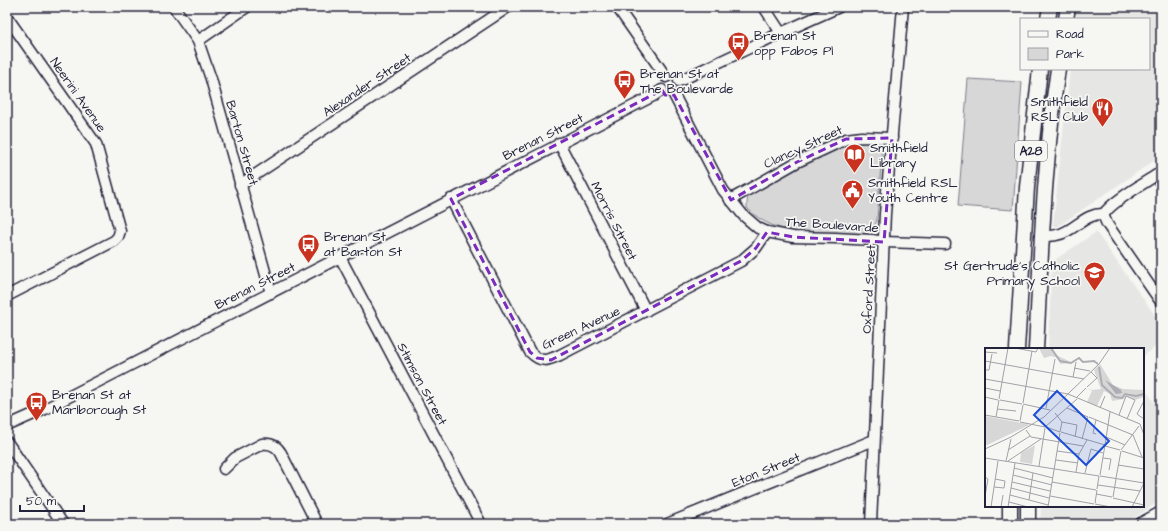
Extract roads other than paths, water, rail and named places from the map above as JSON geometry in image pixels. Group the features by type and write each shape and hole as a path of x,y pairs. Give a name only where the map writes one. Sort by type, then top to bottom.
{"highway":[{"path":"1048,18 1050,7"},
{"path":"1066,18 1068,7"},
{"name":"A28","path":"1017,348 1026,187 1040,70"},
{"name":"A28","path":"1036,348 1042,236 1053,104 1058,70"},
{"path":"1010,507 1010,524"},
{"path":"1028,507 1028,524"}],"main road":[{"path":"1141,524 1161,513"}],"street":[{"name":"Barton Street","path":"174,7 198,41 211,79 271,293"},
{"path":"198,41 247,7"},
{"name":"Alexander Street","path":"240,185 508,7"},
{"path":"618,7 666,77"},
{"path":"764,7 781,33"},
{"path":"679,81 839,7"},
{"name":"Oxford Street","path":"871,524 885,214 902,7"},
{"name":"Neerini Avenue","path":"7,17 96,144 120,231 118,237 114,241 7,296"},
{"path":"672,76 679,81 680,88 677,94 668,96 662,90 661,84 666,77 672,76"},
{"name":"Brenan Street","path":"8,424 32,416 662,90"},
{"name":"The Boulevarde","path":"674,95 723,190 751,223 767,232 793,237 865,239 884,242 944,244"},
{"name":"Clancy Street","path":"730,200 797,162 846,139 861,137 892,138"},
{"name":"Morris Street","path":"559,143 646,311"},
{"path":"1104,214 1115,203 1161,172"},
{"name":"Green Avenue","path":"451,199 530,352 536,358 544,360 551,360 741,261 756,248 767,232"},
{"path":"1042,236 1054,236 1066,232 1091,216 1098,213 1104,214"},
{"path":"1104,214 1107,224 1161,302"},
{"name":"Stimson Street","path":"340,257 481,524"},
{"path":"8,424 12,430 7,441 63,524"},
{"name":"Eton Street","path":"667,524 874,440"},
{"path":"224,469 235,458 262,444 267,443 275,446 281,453 317,524"}],"place":[{"name":"Brenan St opp Fabos Pl","path":"738,62"},
{"name":"Brenan St at The Boulevarde","path":"625,100"},
{"name":"Smithfield RSL Club","path":"1103,128"},
{"name":"Smithfield Library","path":"855,174"},
{"name":"Smithfield RSL Youth Centre","path":"852,210"},
{"name":"Brenan St at Barton St","path":"309,264"},
{"name":"St Gertrude's Catholic Primary School","path":"1095,292"},
{"name":"Brenan St at Marlborough St","path":"36,422"}]}
